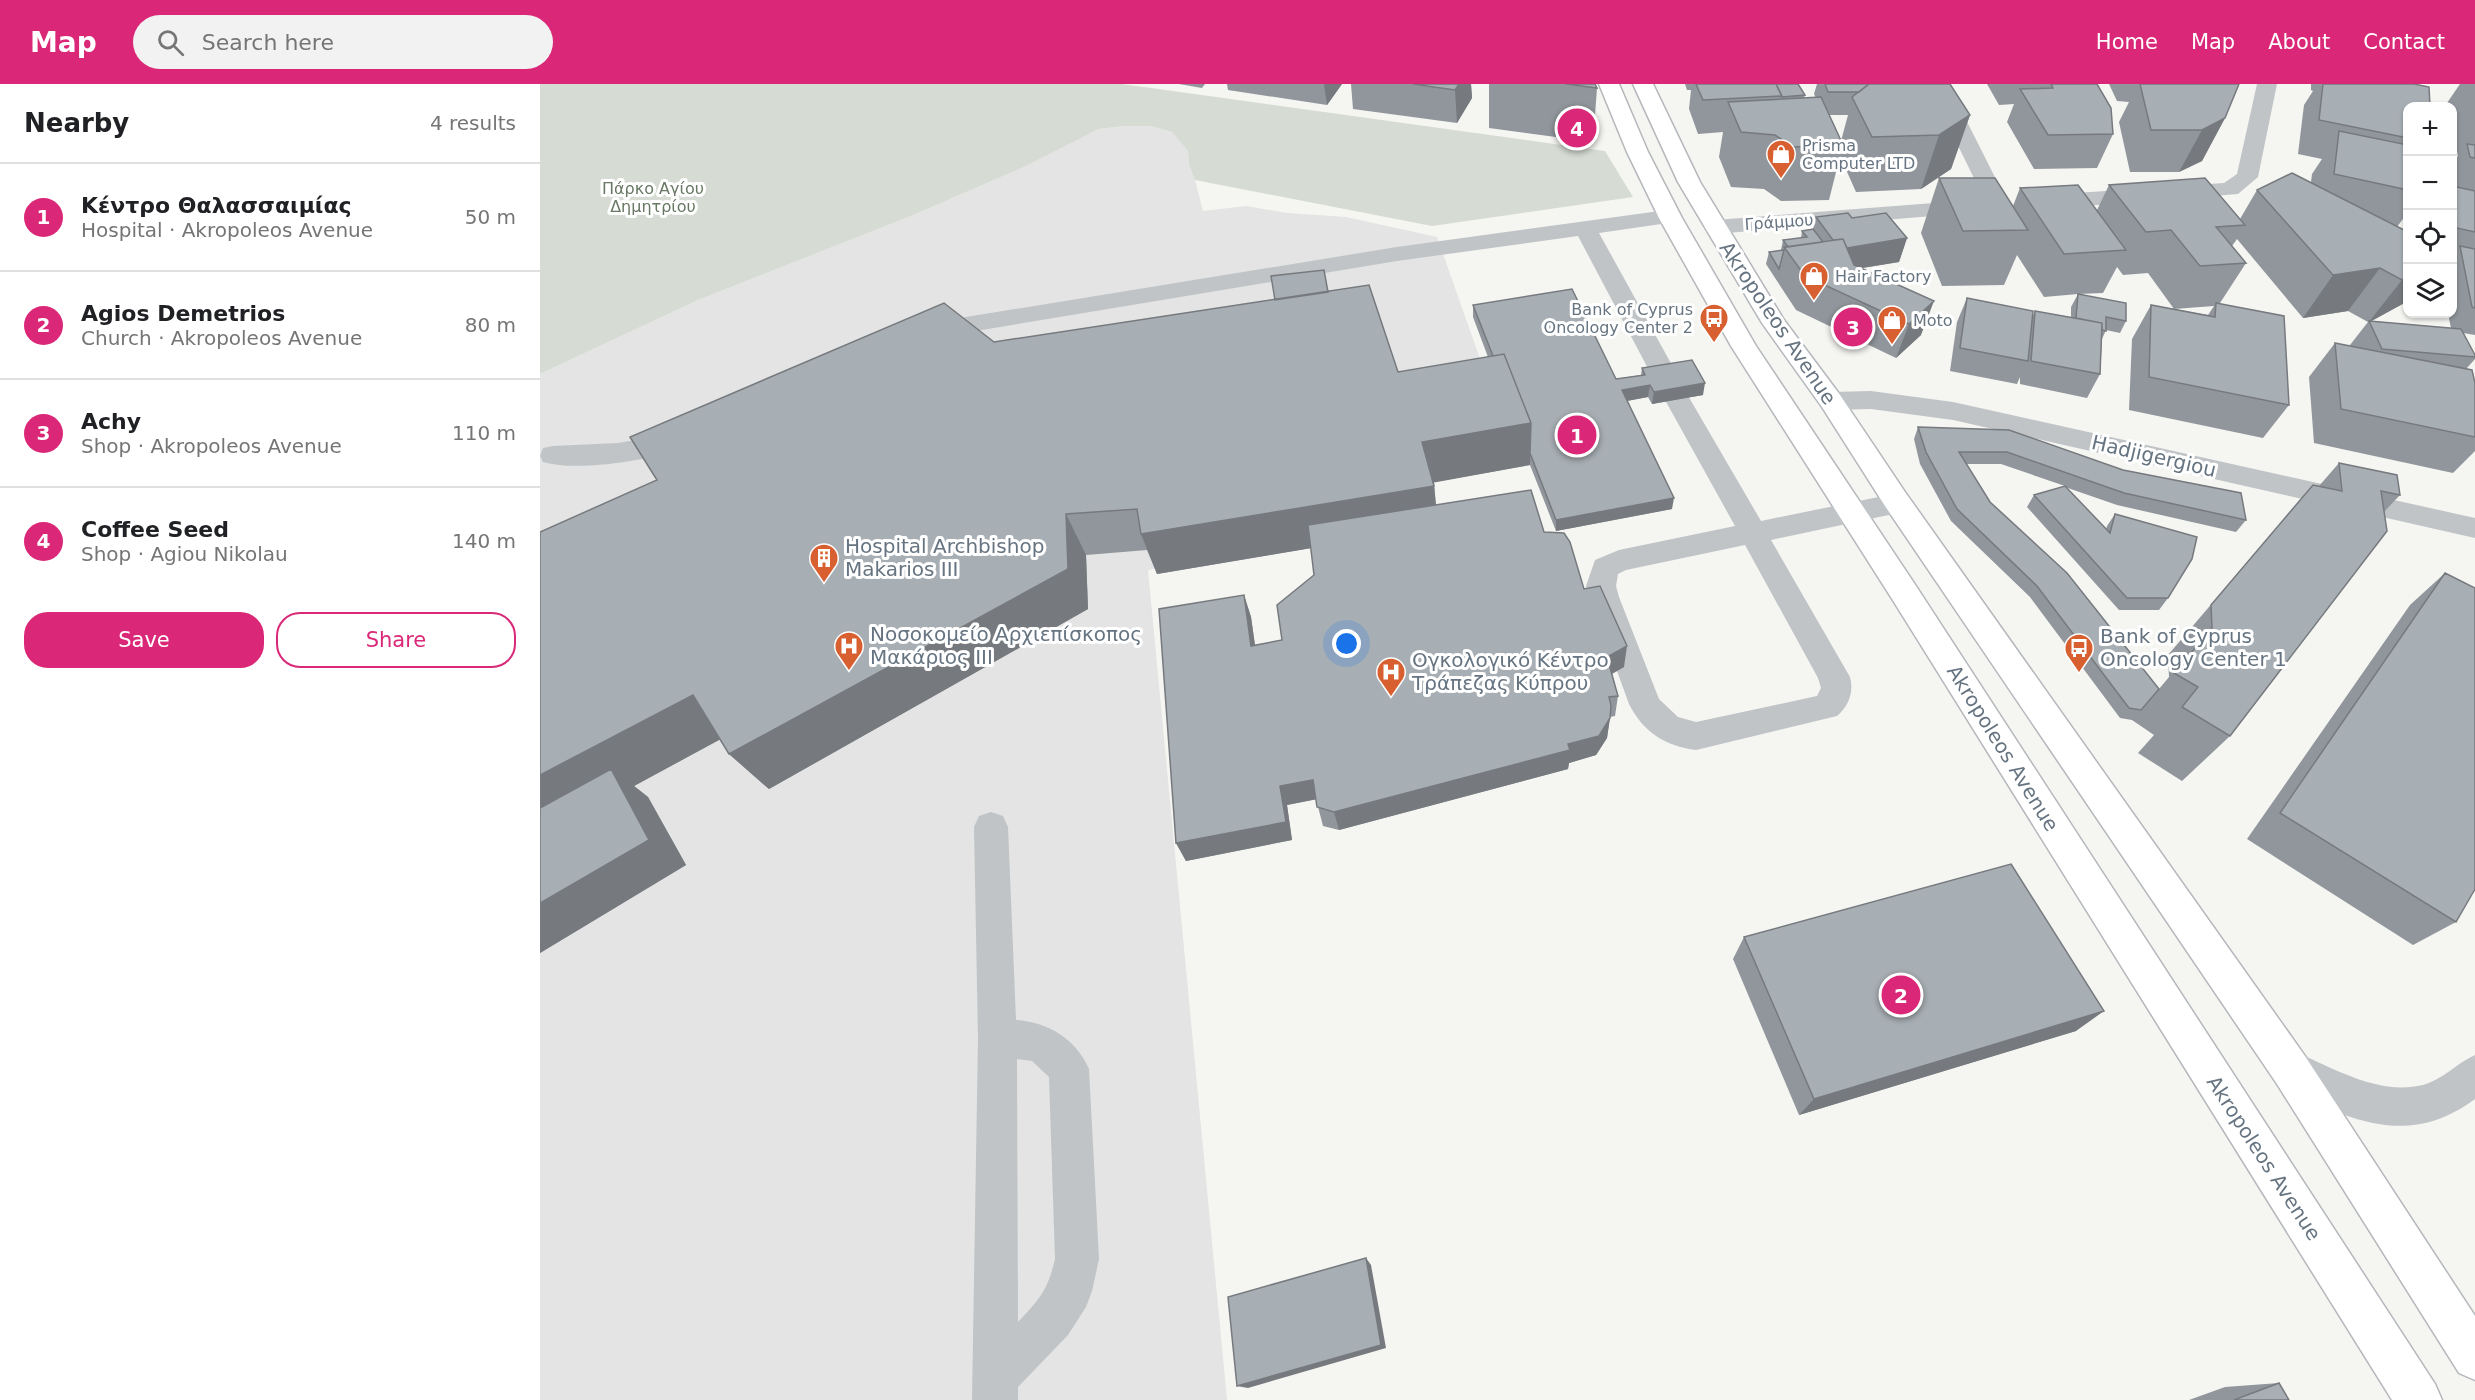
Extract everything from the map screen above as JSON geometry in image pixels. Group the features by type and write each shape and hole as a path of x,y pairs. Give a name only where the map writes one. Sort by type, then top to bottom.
{"main road":[{"name":"Akropoleos Avenue","path":"1643,84 1689,182 1774,323 1831,401 1898,503 2291,1070 2475,1357"},
{"name":"Akropoleos Avenue","path":"1603,87 1668,217 1731,327 1854,513 2419,1400"}],"street":[{"path":"1938,84 1998,205"},
{"name":"Γράμμου","path":"1715,228 2230,189 2247,177 2267,84"},
{"path":"906,348 966,326 1397,254 1668,217"},
{"path":"1584,227 1665,376"},
{"path":"1678,400 1754,533 1834,677 1836,696 1826,706 1696,736 1683,735 1660,723 1645,704 1604,597 1602,578 1605,568 1619,561 1754,533 1854,513 1898,503"},
{"name":"Hadjigergiou","path":"1831,401 1871,400 1953,411 2475,528"},
{"path":"553,455 627,452 671,444 705,433"},
{"path":"992,827 997,1038 995,1388"},
{"path":"995,1388 1052,1319 1070,1291 1077,1258 1069,1069 1051,1048 1034,1041 997,1038"},
{"path":"2291,1070 2374,1104 2409,1107 2439,1099 2475,1075"}],"shaded area":[{"name":"Νοσοκομείο Αρχιεπίσκοπος Μακάριος ΙΙΙ","path":"1151,126 1172,132 1188,151 1189,165 1203,211 1246,206 1287,213 1346,217 1437,237 1497,407 1385,428 1408,520 1148,570 1227,1400 540,1400 540,374 698,300 911,216 1024,167 1099,129"}],"green space":[{"name":"Πάρκο Αγίου Δημητρίου","path":"540,84 1122,84 1605,151 1633,197 1432,226 1195,180 1189,165 1188,151 1172,132 1151,126 1099,129 1024,167 911,216 698,300 540,374"}],"building":[{"path":"1413,84 1459,84 1455,90"},
{"path":"1566,84 1595,84 1597,88"},
{"path":"1696,84 1776,84 1782,96 1703,100"},
{"path":"1776,84 1798,84 1805,95 1782,97"},
{"path":"1825,84 1869,84 1859,92 1828,92"},
{"path":"1869,84 1950,84 1970,115 1939,135 1872,137 1852,97"},
{"path":"2051,84 2097,84 2111,108 2113,134 2048,135 2020,89 2053,88"},
{"path":"2140,84 2239,84 2225,118 2202,130 2151,130"},
{"path":"2323,84 2414,84 2429,87 2430,102 2403,102 2403,137 2319,120"},
{"path":"1821,97 1843,145 1793,147 1775,135 1741,132 1728,102"},
{"path":"2339,131 2403,144 2403,189 2334,174"},
{"path":"2467,144 2475,145 2475,158 2470,157"},
{"path":"2292,173 2403,229 2403,280 2380,268 2333,275 2257,190"},
{"path":"1939,178 1995,178 2028,230 1963,231"},
{"path":"2205,178 2245,225 2216,227 2246,263 2200,266 2171,230 2146,232 2109,185"},
{"path":"2078,185 2126,250 2064,254 2020,188"},
{"path":"2457,187 2475,191 2475,232 2457,228"},
{"path":"1848,213 1852,218 1886,213 1907,238 1847,248 1843,239 1833,240 1816,217"},
{"path":"1813,229 1823,242 1788,247 1783,240 1807,237 1802,231"},
{"path":"1843,239 1854,265 1934,301 1909,324 1805,276 1784,247"},
{"path":"2460,246 2475,249 2475,308 2472,307"},
{"path":"1784,250 1779,269 1769,252"},
{"path":"1324,270 1328,292 1275,300 1271,276"},
{"name":"Hospital Archbishop Makarios III","path":"1369,285 1398,372 1504,354 1531,423 1422,442 1434,486 1141,534 1137,509 1066,514 1068,569 729,754 693,695 540,775 540,532 657,480 630,437 944,303 994,342"},
{"path":"1572,289 1616,379 1645,375 1642,368 1692,360 1705,383 1654,392 1650,385 1622,390 1674,498 1556,520 1530,453 1531,423 1504,354 1493,356 1473,305"},
{"path":"2078,294 2126,303 2126,321 2106,317 2106,331 2102,330 2102,323 2076,318"},
{"path":"1967,298 2033,311 2028,361 1960,348"},
{"path":"2216,303 2284,316 2289,405 2149,377 2151,305 2215,317"},
{"path":"2035,311 2102,323 2100,374 2031,361"},
{"path":"2369,321 2461,329 2475,357 2382,349"},
{"path":"2335,343 2472,370 2475,383 2475,437 2341,409"},
{"path":"1918,427 2009,430 2123,470 2241,493 2246,520 2124,493 2007,452 1959,452 1990,502 2067,573 2159,689 2141,710 2129,708 2037,586 1957,509 1926,452"},
{"path":"2339,463 2397,475 2400,495 2381,491 2387,531 2230,736 2182,707 2198,687 2174,673 2212,628 2211,605 2313,485 2342,491"},
{"path":"2065,486 2110,533 2115,514 2197,537 2192,559 2168,598 2127,598 2034,495"},
{"name":"Ογκολογικό Κέντρο Τράπεζας Κύπρου","path":"1531,490 1544,532 1564,533 1570,542 1584,589 1600,586 1627,646 1607,657 1618,696 1609,697 1610,718 1599,736 1568,744 1570,750 1334,812 1317,807 1313,780 1280,786 1286,822 1176,843 1159,609 1244,595 1251,646 1282,640 1277,605 1314,575 1308,525"},
{"path":"2445,573 2475,588 2475,889 2456,922 2280,813"},
{"path":"611,769 649,840 540,903 540,808"},
{"path":"2011,864 2104,1011 1814,1099 1744,937"},
{"path":"1366,1258 1381,1345 1237,1386 1228,1297"},
{"path":"2279,1383 2289,1400 2234,1400"}],"place":[{"name":"Coffee Seed","path":"1577,128"},
{"name":"Prisma Computer LTD","path":"1781,180"},
{"name":"Hair Factory","path":"1814,302"},
{"name":"Achy","path":"1853,327"},
{"name":"Bank of Cyprus Oncology Center 2","path":"1714,344"},
{"name":"Moto","path":"1892,346"},
{"name":"Κέντρο Θαλασσαιμίας","path":"1577,435"},
{"name":"Hospital Archbishop Makarios III","path":"824,584"},
{"name":"Νοσοκομείο Αρχιεπίσκοπος Μακάριος ΙΙΙ","path":"849,672"},
{"name":"Bank of Cyprus Oncology Center 1","path":"2079,674"},
{"name":"Ογκολογικό Κέντρο Τράπεζας Κύπρου","path":"1391,698"},
{"name":"Agios Demetrios","path":"1901,995"}]}
